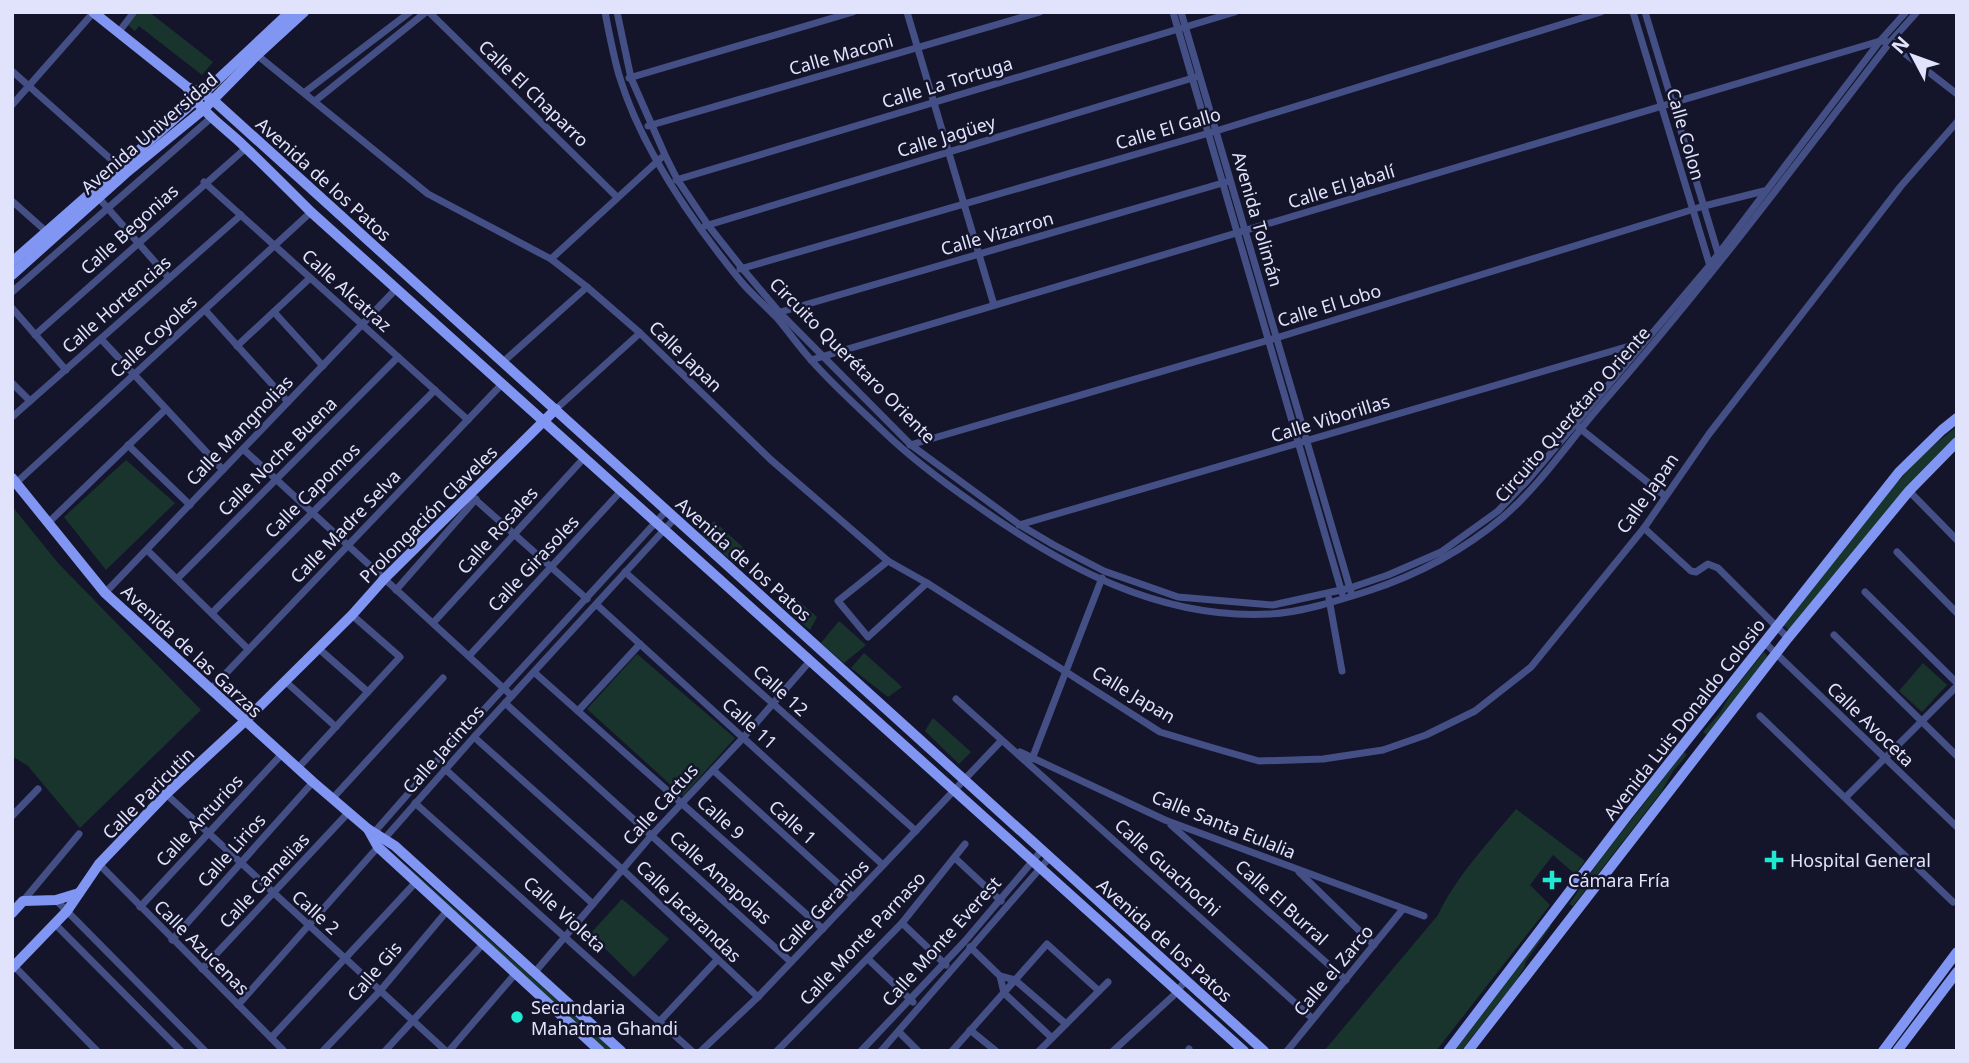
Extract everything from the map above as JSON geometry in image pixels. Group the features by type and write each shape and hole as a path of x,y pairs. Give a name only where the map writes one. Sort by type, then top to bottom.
{"street":[{"path":"12,105 93,12 187,87"},
{"path":"118,33 134,12"},
{"name":"Avenida Universidad","path":"12,275 50,235 290,12"},
{"name":"Avenida Universidad","path":"122,170 203,110 304,12"},
{"path":"305,92 410,12"},
{"path":"315,101 428,12"},
{"name":"Calle El Chaparro","path":"428,12 617,197"},
{"name":"Circuito Querétaro Oriente","path":"605,12 621,81 669,183 742,268 811,360 901,448 939,480 1009,529 1051,554 1101,580 1138,595 1179,607 1274,614 1329,597"},
{"name":"Circuito Querétaro Oriente","path":"617,12 631,78 651,125 677,179 734,272 823,356 911,445 1020,524 1054,545 1104,570 1178,597 1273,605 1329,597 1443,559 1533,487 1644,341 1711,268"},
{"path":"621,81 853,12"},
{"path":"907,12 994,305"},
{"name":"Calle Maconi","path":"642,129 1041,12"},
{"name":"Avenida Tolimán","path":"1173,12 1182,29 1347,593"},
{"name":"Avenida Tolimán","path":"1181,12 1182,29"},
{"name":"Calle La Tortuga","path":"669,183 1235,12"},
{"name":"Calle El Gallo","path":"734,272 1212,132 1601,12"},
{"name":"Calle Colon","path":"1633,12 1711,268"},
{"name":"Calle Colon","path":"1645,12 1720,256"},
{"name":"Circuito Querétaro Oriente","path":"1720,256 1765,191 1880,41 1906,12"},
{"name":"Circuito Querétaro Oriente","path":"1577,426 1660,338 1720,256 1890,42 1917,12"},
{"path":"1880,41 1890,42 1957,94"},
{"name":"Calle El Jabalí","path":"811,360 1880,41"},
{"name":"Calle Japan","path":"257,55 428,194 551,259 587,287 640,333 770,459 888,561 927,583 1160,732 1259,761 1322,759 1383,750 1426,735 1475,711 1531,667 1644,528 1709,434 1901,186 1957,122"},
{"path":"12,71 122,170"},
{"name":"Calle Jagüey","path":"705,226 1196,77"},
{"name":"Avenida de los Patos","path":"187,87 213,100 1264,1051"},
{"name":"Avenida de los Patos","path":"187,87 195,102 311,212 1244,1051"},
{"path":"12,292 212,117"},
{"name":"Calle Begonias","path":"35,335 204,182 246,148"},
{"path":"551,259 666,155"},
{"name":"Calle Alcatraz","path":"204,182 468,420"},
{"name":"Calle Vizarron","path":"777,314 1227,182"},
{"name":"Calle El Lobo","path":"901,448 1704,206 1765,191"},
{"path":"95,194 169,278"},
{"path":"12,201 50,235"},
{"name":"Calle Coyoles","path":"14,481 311,212"},
{"name":"Calle Hortencias","path":"12,417 241,215"},
{"name":"Avenida Universidad","path":"12,262 50,235"},
{"path":"237,346 310,278"},
{"path":"503,362 587,287"},
{"name":"Calle Mangnolias","path":"105,593 396,289"},
{"path":"12,308 66,370"},
{"path":"205,310 288,402"},
{"path":"274,312 323,366"},
{"name":"Prolongación Claveles","path":"244,721 352,615 384,579 473,497 543,420 640,333"},
{"name":"Calle Viborillas","path":"1009,529 1494,384 1660,338"},
{"path":"101,339 223,470"},
{"path":"474,359 485,346"},
{"name":"Calle Noche Buena","path":"178,578 398,357"},
{"path":"12,383 30,401"},
{"name":"Calle Madre Selva","path":"209,690 502,384"},
{"name":"Calle Capomos","path":"212,613 435,390"},
{"path":"48,523 166,409"},
{"name":"Avenida Luis Donaldo Colosio","path":"1448,1051 1627,816 1899,472 1957,418"},
{"path":"1577,426 1665,496"},
{"name":"Avenida Luis Donaldo Colosio","path":"1468,1051 1788,638 1909,491 1957,442"},
{"path":"128,445 190,505"},
{"path":"243,449 512,696"},
{"name":"Calle Rosales","path":"433,624 584,458"},
{"name":"Avenida de las Garzas","path":"14,481 105,593 209,690 375,837 535,972 621,1051"},
{"name":"Calle Girasoles","path":"469,656 621,491"},
{"path":"1909,491 1957,540"},
{"path":"396,590 473,497 586,599"},
{"name":"Calle Jacintos","path":"237,1005 309,926 375,837 503,688 667,510"},
{"name":"Calle Jacintos","path":"375,837 415,803 675,518"},
{"path":"1644,528 1691,571 1696,572 1708,565 1718,568 1788,638"},
{"path":"147,550 248,649"},
{"path":"1897,552 1957,613"},
{"path":"888,561 838,601 868,637 927,583"},
{"path":"1031,761 1104,570"},
{"name":"Calle 12","path":"625,572 916,831"},
{"path":"1846,797 1957,685 1865,592"},
{"path":"1329,597 1342,671"},
{"path":"1220,601 1220,612"},
{"name":"Calle 11","path":"597,605 883,865"},
{"path":"298,768 400,657 352,615"},
{"path":"1834,635 1957,756"},
{"name":"Calle Avoceta","path":"1764,642 1957,828"},
{"path":"578,711 640,644"},
{"path":"318,648 368,692"},
{"name":"Calle Cactus","path":"535,972 651,836 810,662"},
{"name":"Calle 9","path":"535,673 823,929"},
{"path":"332,799 443,678"},
{"path":"285,681 336,727"},
{"path":"956,699 1001,741"},
{"name":"Calle Amapolas","path":"505,704 791,962"},
{"path":"1760,716 1954,902"},
{"name":"Calle Paricutin","path":"13,967 56,925 99,864 166,794 244,721"},
{"name":"Calle Jacarandas","path":"474,737 622,869 758,997"},
{"name":"Calle Geranios","path":"701,1051 758,997 1001,741"},
{"name":"Calle Santa Eulalia","path":"1001,741 1031,761 1166,820 1424,916"},
{"name":"Calle Anturios","path":"140,907 282,754"},
{"name":"Calle Guachochi","path":"1031,761 1312,1018"},
{"path":"445,769 593,904"},
{"name":"Calle 1","path":"713,770 853,897"},
{"name":"Calle Lirios","path":"172,940 313,782"},
{"path":"12,816 38,789"},
{"name":"Calle 2","path":"166,794 447,1051"},
{"name":"Calle Violeta","path":"415,803 692,1051"},
{"name":"Calle Camelias","path":"202,969 348,813"},
{"name":"Calle El Burral","path":"1166,820 1346,980"},
{"path":"12,913 79,834"},
{"name":"Avenida de las Garzas","path":"375,837 416,882 600,1051"},
{"name":"Calle Monte Parnaso","path":"777,1051 902,923 965,844"},
{"name":"Calle Monte Everest","path":"881,1051 1007,906 1046,853"},
{"path":"955,858 1007,906"},
{"name":"Calle Azucenas","path":"99,864 284,1051"},
{"name":"Calle Monte Everest","path":"861,1051 1036,865"},
{"path":"1297,870 1374,945"},
{"path":"271,1038 416,882"},
{"path":"23,901 56,900 79,893"},
{"path":"56,900 205,1051"},
{"name":"Calle el Zarco","path":"1287,1051 1403,909"},
{"name":"Calle Gis","path":"323,1051 380,991 447,911"},
{"path":"902,923 952,970"},
{"path":"56,925 181,1051"},
{"path":"965,941 1000,976 1015,980 1066,1024"},
{"path":"385,1051 483,944"},
{"path":"952,1051 1047,944 1099,990"},
{"path":"1897,1051 1954,968 1957,952"},
{"path":"867,959 919,1007"},
{"path":"660,1021 717,960"},
{"path":"13,967 97,1051"},
{"path":"1883,1051 1954,968"},
{"path":"447,1051 516,973"},
{"path":"1000,976 1003,993 1052,1038"},
{"path":"1113,1051 1186,980"},
{"path":"1040,1051 1108,982"},
{"path":"970,1030 996,1051"},
{"path":"591,1042 601,1032"},
{"path":"899,1032 918,1051"},
{"path":"870,1042 881,1051"}],"green space":[{"path":"139,12 149,12 213,62 202,75 139,26 135,31 128,25"},
{"path":"1957,426 1957,436 1907,487 1790,631 1783,625 1895,485 1921,456"},
{"path":"126,460 175,503 106,570 64,517"},
{"path":"12,506 58,563 201,710 80,828 28,766 12,756"},
{"path":"714,521 747,551 735,564 702,535"},
{"path":"787,591 817,617 810,630 777,602"},
{"path":"839,621 866,645 844,663 821,643"},
{"path":"1764,652 1769,658 1707,735 1703,732"},
{"path":"864,653 902,687 888,697 851,668"},
{"path":"637,654 735,738 683,796 587,709"},
{"path":"1923,663 1947,685 1922,712 1899,691"},
{"path":"933,718 971,752 959,764 925,731"},
{"path":"1684,752 1687,755 1673,771 1662,791 1573,906 1569,904 1603,856"},
{"path":"1516,809 1585,861 1575,874 1553,855 1530,885 1550,905 1436,1051 1324,1051 1438,915 1464,873"},
{"path":"406,865 614,1051 606,1051 403,868"},
{"path":"622,899 669,939 634,977 590,934"},
{"path":"1548,924 1551,926 1526,961 1515,982 1461,1051 1452,1051"}],"place":[{"name":"Hospital General","path":"1774,860"},
{"name":"Cámara Fría","path":"1552,880"},
{"name":"Secundaria Mahatma Ghandi","path":"517,1017"}]}
